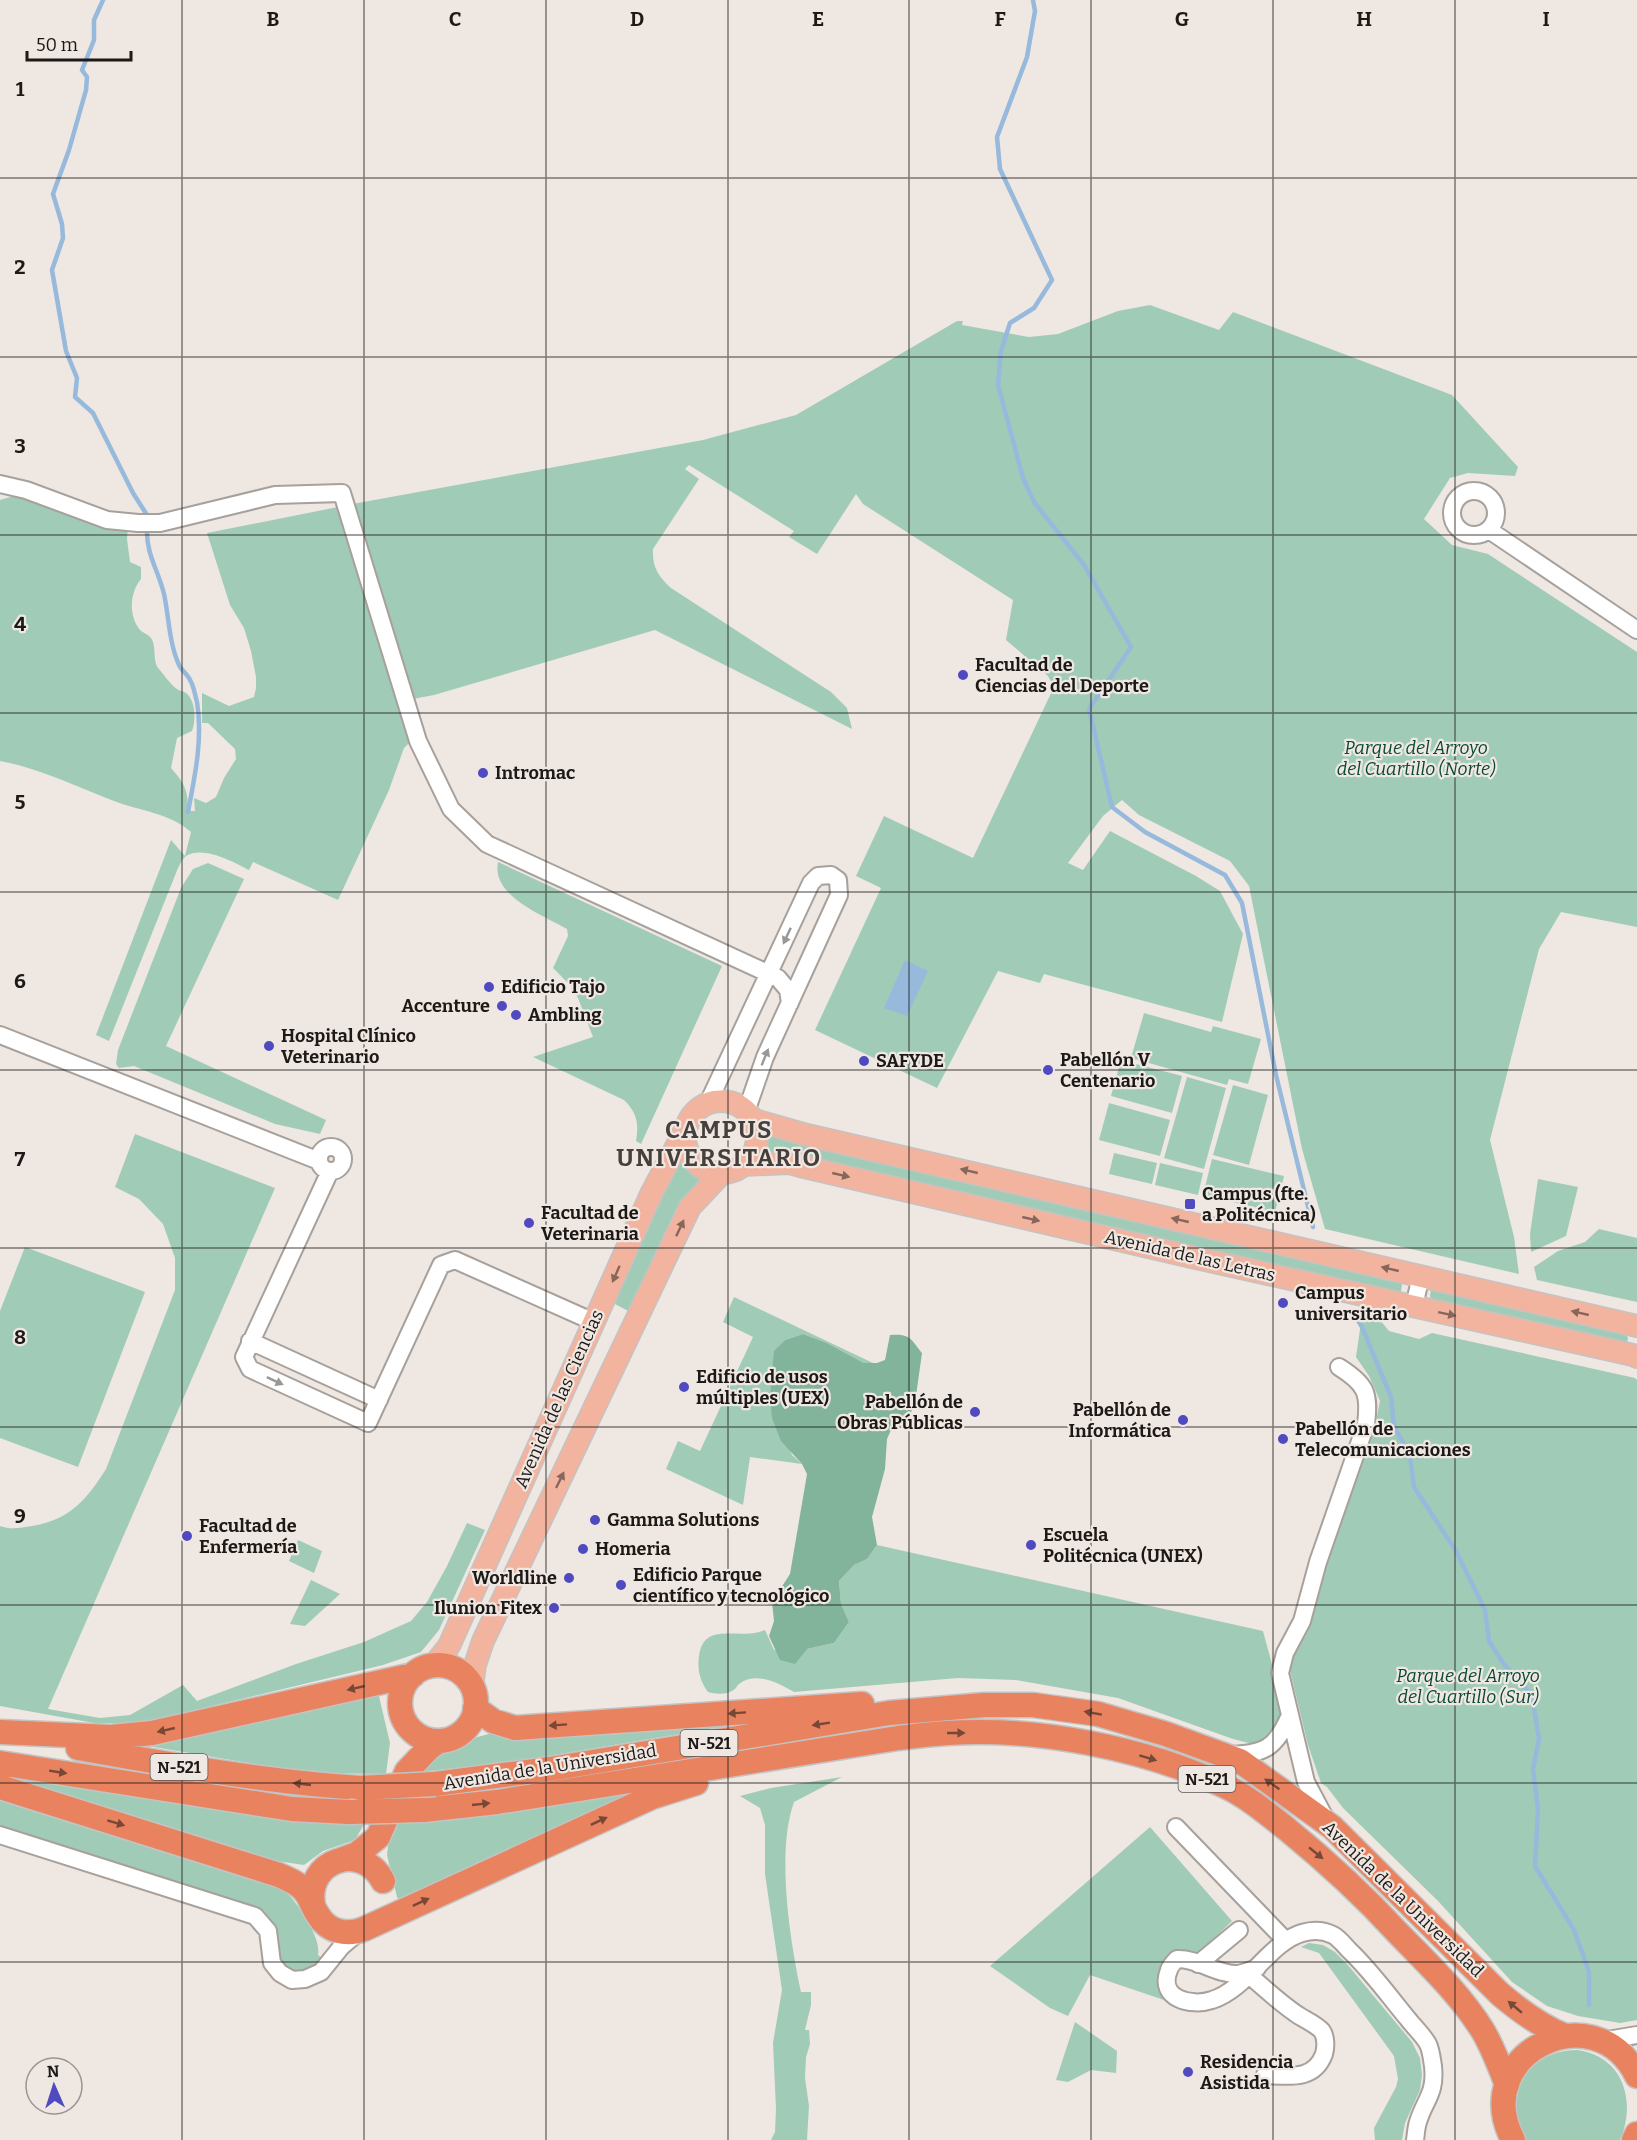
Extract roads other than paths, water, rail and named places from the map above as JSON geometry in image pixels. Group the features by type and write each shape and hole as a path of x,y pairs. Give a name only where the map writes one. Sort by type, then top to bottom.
{"highway":[{"path":"0,1733 111,1737 152,1733 438,1666 453,1669 462,1675 473,1698 501,1725 515,1728 921,1700 984,1705"},
{"path":"407,1771 408,1727 401,1713 400,1698 405,1686 420,1671"},
{"path":"408,1727 422,1737 438,1741 450,1739 463,1731 472,1719 473,1698"},
{"name":"Avenida de la Universidad","path":"0,1733 205,1771 303,1784 360,1788 435,1784 550,1769 889,1713 984,1705 1033,1705 1098,1714 1166,1734 1240,1761 1326,1822 1500,1994 1524,2014 1550,2030 1565,2036"},
{"name":"Avenida de la Universidad","path":"0,1763 292,1809 349,1812 423,1810 497,1802 948,1732 1050,1737 1110,1746 1171,1765 1226,1787 1260,1808 1327,1862 1446,1983 1482,2031 1507,2085"},
{"path":"0,1787 279,1875 295,1882 306,1893 318,1914 338,1931 364,1929 652,1797 694,1784 898,1738"},
{"path":"364,1929 380,1915 384,1908 386,1893 378,1865 378,1837 407,1771 438,1741"},
{"path":"318,1914 312,1893 316,1878 324,1869 357,1854 378,1837"},
{"path":"338,1861 349,1859 364,1862 377,1871 383,1881"},
{"name":"N-521","path":"1507,2135 1504,2105 1507,2085 1519,2061 1532,2049 1548,2040 1565,2036 1583,2036 1601,2041 1621,2054 1637,2076"},
{"path":"1634,2140 1637,2134"}],"main road":[{"path":"721,1101 728,1102 748,1115 755,1129 755,1144 749,1158 733,1168 713,1172 703,1168 691,1157 685,1142 687,1126 695,1112 708,1103 721,1101"},
{"name":"Avenida de las Letras","path":"748,1115 807,1135 1637,1326"},
{"name":"Avenida de las Ciencias","path":"420,1671 437,1661 449,1646 652,1192 687,1126"},
{"name":"Avenida de las Letras","path":"733,1168 789,1163 1637,1358"},
{"name":"Avenida de las Ciencias","path":"473,1698 475,1665 483,1641 690,1207 733,1168"}],"street":[{"path":"0,484 26,490 107,520 138,523 156,523 275,495 342,493 418,741 451,809 487,844 769,974 784,983 788,990 790,1003"},
{"path":"1489,530 1637,630"},
{"path":"708,1103 811,883 823,874 835,878 839,884 839,895 765,1057 748,1115"},
{"path":"0,1035 289,1149 309,1151 324,1160 244,1357 250,1369 369,1423 441,1265 455,1260 594,1323"},
{"path":"1414,1306 1421,1276"},
{"path":"250,1341 379,1400"},
{"path":"1326,1822 1306,1782 1280,1673 1285,1653 1302,1621 1318,1562 1366,1424 1369,1401 1357,1378 1340,1367"},
{"path":"1225,1755 1251,1755 1272,1745 1282,1734 1290,1715"},
{"path":"1176,1827 1285,1940"},
{"path":"0,1835 255,1916 268,1931 272,1963 280,1973 292,1980 306,1979 321,1972 333,1956 364,1929"},
{"path":"318,1914 333,1956"},
{"path":"1198,1964 1239,1930"},
{"path":"1253,1971 1239,1974 1212,1969 1186,1958 1177,1959 1168,1971 1167,1983 1170,1992 1179,2000 1191,2004 1203,2003 1216,1999 1233,1989 1253,1971 1285,1940 1302,1933 1320,1931 1334,1935 1363,1964 1429,2045 1433,2066 1433,2088 1418,2122 1415,2140"},
{"path":"1253,1971 1295,2014 1321,2030 1325,2037 1325,2049 1321,2062 1312,2072 1294,2076 1265,2075"},
{"path":"1601,2041 1637,2035"}],"water":[{"path":"905,960 928,971 907,1016 884,1008"}],"waterway":[{"path":"103,0 94,20 94,40 82,70 87,77 86,90 69,150 53,194 62,224 63,238 52,270 66,351 77,378 75,397 93,413 133,493 147,515 147,519"},
{"path":"1033,0 1035,11 1027,57 997,137 1000,169 1052,280 1034,308 1010,323 1001,351 998,385 1023,478 1034,502 1084,565 1131,647 1089,709 1112,807 1145,832 1225,875 1242,903 1276,1075 1313,1227"},
{"path":"147,528 150,554 164,594 173,648 179,665 191,682 197,702 199,743 188,812"},
{"path":"1354,1314 1362,1327 1391,1397 1394,1426 1410,1456 1414,1487 1456,1551 1485,1610 1489,1641 1503,1663 1532,1696 1539,1739 1533,1769 1538,1809 1535,1866 1574,1930 1589,1972 1589,2005"}],"place":[{"name":"Facultad de Ciencias del Deporte","path":"963,675"},
{"name":"Intromac","path":"483,773"},
{"name":"Edificio Tajo","path":"489,987"},
{"name":"Accenture","path":"502,1006"},
{"name":"Ambling","path":"516,1015"},
{"name":"Hospital Clínico Veterinario","path":"269,1046"},
{"name":"SAFYDE","path":"864,1061"},
{"name":"Pabellón V Centenario","path":"1048,1070"},
{"name":"Campus (fte. a Politécnica)","path":"1190,1204"},
{"name":"Facultad de Veterinaria","path":"529,1223"},
{"name":"Campus universitario","path":"1283,1303"},
{"name":"Edificio de usos múltiples (UEX)","path":"684,1387"},
{"name":"Pabellón de Obras Públicas","path":"975,1412"},
{"name":"Pabellón de Informática","path":"1183,1420"},
{"name":"Pabellón de Telecomunicaciones","path":"1283,1439"},
{"name":"Gamma Solutions","path":"595,1520"},
{"name":"Facultad de Enfermería","path":"187,1536"},
{"name":"Escuela Politécnica (UNEX)","path":"1031,1545"},
{"name":"Homeria","path":"583,1549"},
{"name":"Worldline","path":"569,1578"},
{"name":"Edificio Parque científico y tecnológico","path":"621,1585"},
{"name":"Ilunion Fitex","path":"554,1608"},
{"name":"Residencia Asistida","path":"1188,2072"}],"district":[{"name":"CAMPUS UNIVERSITARIO","path":"719,1144"}],"park label":[{"name":"Parque del Arroyo del Cuartillo (Norte)","path":"1416,758"},
{"name":"Parque del Arroyo del Cuartillo (Sur)","path":"1468,1686"}]}
